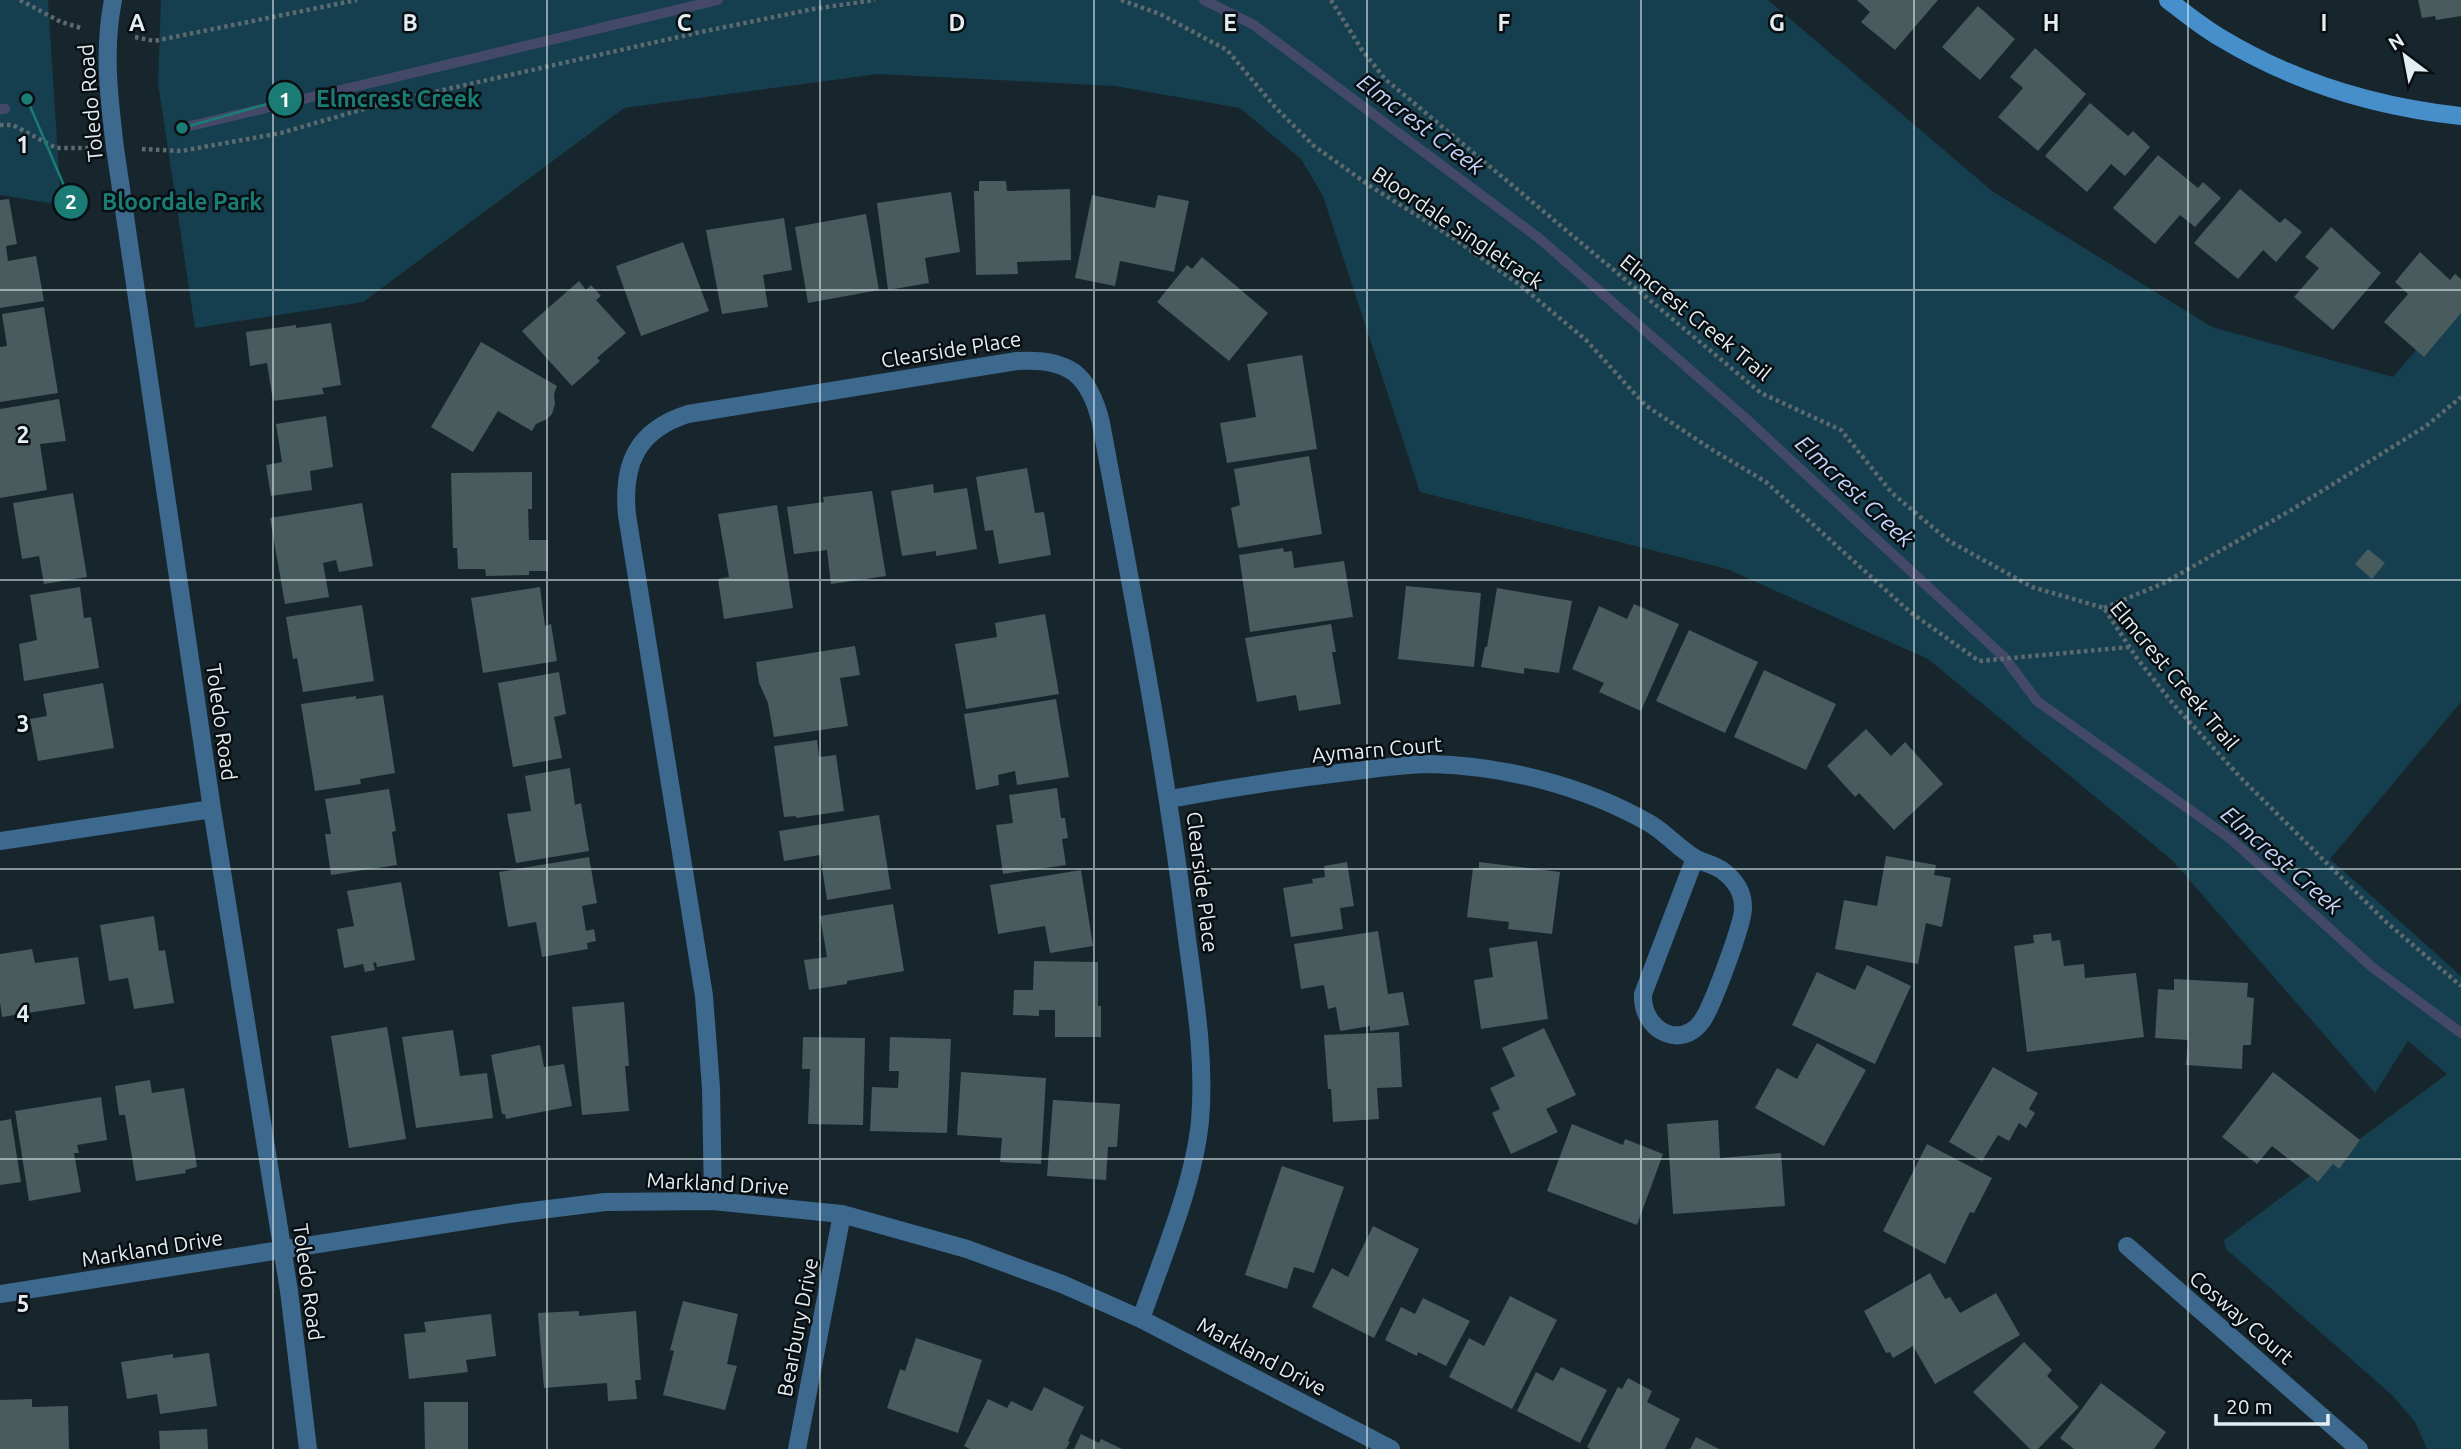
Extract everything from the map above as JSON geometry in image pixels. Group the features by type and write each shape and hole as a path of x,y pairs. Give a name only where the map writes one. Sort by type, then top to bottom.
{"street":[{"name":"Toledo Road","path":"113,0 107,32 109,102 115,148 212,809 283,1251 308,1449"},
{"path":"2168,0 2220,38 2289,73 2358,99 2428,113 2461,116"},
{"name":"Clearside Place","path":"713,1202 711,1088 704,996 624,491 628,467 639,446 656,429 688,414 1017,361 1043,360 1056,363 1074,372 1088,387 1094,396 1101,423 1170,799 1200,1041 1200,1121 1184,1191 1141,1319"},
{"name":"Aymarn Court","path":"1170,799 1290,779 1428,764 1494,769 1595,797 1650,823 1695,858 1720,868 1734,881 1742,898 1743,916 1702,1021 1688,1032 1671,1034 1662,1032 1648,1020 1644,1012 1643,995 1695,858"},
{"path":"0,841 212,809"},
{"name":"Markland Drive","path":"0,1294 516,1213 605,1202 713,1202 842,1214 968,1249 1062,1284 1141,1319 1391,1449"},
{"name":"Bearbury Drive","path":"797,1449 842,1214"},
{"name":"Cosway Court","path":"2127,1246 2358,1449"}],"path":[{"path":"20,0 76,27"},
{"path":"127,35 154,41 357,0"},
{"path":"0,125 13,125 57,148 181,151 281,133 381,104 696,33 813,9 875,0"},
{"name":"Bloordale Singletrack","path":"1121,0 1160,14 1227,50 1275,107 1314,146 1370,187 1453,238 1520,285 1586,340 1645,405 1766,482 1910,612 1979,661 2130,647"},
{"name":"Elmcrest Creek Trail","path":"1331,0 1362,50 1385,79 1761,393 1841,430 1892,493 1949,541 2032,587 2104,608 2174,705 2241,778 2386,922 2461,986"},
{"path":"2104,608 2164,583 2293,509 2426,426 2461,397"}],"shaded area":[{"path":"0,0 48,0 61,205 0,195"},
{"path":"161,0 1768,0 1992,191 2212,327 2393,377 2461,298 2461,702 2330,859 2461,976 2461,1449 2427,1449 2415,1422 2393,1396 2226,1249 2224,1240 2447,1074 2408,1041 2375,1093 2172,860 1928,659 1727,569 1420,492 1323,196 1301,159 1240,108 1115,86 878,74 624,108 363,302 195,328 158,83"}],"building":[{"path":"1857,0 1938,0 1895,50 1861,22 1870,12"},
{"path":"2418,0 2461,0 2461,16 2436,20 2435,16 2422,18"},
{"path":"1978,6 2015,39 1980,80 1942,47"},
{"path":"2035,48 2086,94 2038,151 1998,117 2023,88 2010,77"},
{"path":"2090,103 2128,136 2133,131 2150,147 2125,176 2111,164 2087,192 2045,156"},
{"path":"2158,155 2198,188 2203,182 2221,198 2195,227 2180,215 2155,244 2113,208"},
{"path":"979,181 1006,181 1007,191 1070,189 1071,260 1017,262 1018,274 976,275 974,191 979,191"},
{"path":"2240,189 2280,223 2285,218 2302,232 2276,262 2263,250 2238,279 2194,243"},
{"path":"951,192 960,252 925,258 929,283 888,290 877,203"},
{"path":"1092,195 1155,208 1158,195 1189,201 1174,272 1120,261 1115,286 1075,278"},
{"path":"9,199 17,244 6,246 8,261 36,256 44,301 0,308 0,200"},
{"path":"866,214 879,290 808,303 795,227"},
{"path":"784,218 792,270 763,275 768,307 722,314 706,230"},
{"path":"2331,227 2381,273 2333,330 2294,297 2319,268 2305,257"},
{"path":"683,242 709,311 641,336 616,266"},
{"path":"2420,252 2450,280 2455,274 2461,279 2461,313 2424,357 2384,322 2408,294 2395,282"},
{"path":"1202,257 1268,313 1229,361 1157,302 1187,265 1192,269"},
{"path":"579,281 586,290 591,285 601,296 596,300 626,333 597,358 600,361 572,386 522,331"},
{"path":"44,307 58,393 0,402 0,347 7,346 2,314"},
{"path":"331,323 341,385 322,388 324,394 273,401 267,363 250,366 246,332"},
{"path":"481,342 557,386 552,414 536,424 532,431 498,411 473,452 431,427"},
{"path":"1302,355 1317,449 1227,463 1220,423 1256,417 1247,364"},
{"path":"59,399 66,441 40,444 47,490 0,498 0,409"},
{"path":"326,416 333,467 310,471 312,490 271,496 266,465 282,462 276,424"},
{"path":"1309,456 1322,534 1238,548 1231,508 1240,505 1234,469"},
{"path":"1027,468 1035,513 1044,512 1051,555 999,564 993,530 985,531 976,477"},
{"path":"532,472 532,509 528,509 529,540 548,540 548,571 529,571 529,575 486,576 485,569 458,569 457,548 453,548 451,473"},
{"path":"933,484 934,493 967,488 977,549 936,556 936,551 902,556 891,491"},
{"path":"872,491 886,576 831,584 827,550 794,554 787,507 824,502 823,497"},
{"path":"73,493 87,577 44,584 39,556 22,559 13,503"},
{"path":"362,503 373,566 339,572 336,560 323,563 329,597 285,604 270,518"},
{"path":"777,505 793,608 724,619 718,579 729,577 718,514"},
{"path":"1283,548 1284,552 1292,551 1294,568 1344,561 1353,617 1250,632 1239,555"},
{"path":"2368,549 2385,563 2372,579 2355,564"},
{"path":"1406,586 1481,593 1474,667 1398,659"},
{"path":"80,587 84,618 91,617 99,668 24,681 19,644 37,640 30,595"},
{"path":"540,587 545,626 551,624 557,661 483,673 471,598"},
{"path":"1497,588 1572,601 1559,673 1524,668 1524,674 1481,667"},
{"path":"1634,604 1679,624 1641,711 1599,692 1604,683 1572,669 1599,606 1627,619"},
{"path":"362,605 374,681 303,692 297,658 293,659 286,617"},
{"path":"1045,614 1059,694 966,709 955,644 997,637 995,623"},
{"path":"1331,624 1336,652 1332,652 1341,704 1299,711 1296,695 1257,702 1245,638"},
{"path":"1689,630 1758,662 1725,733 1656,701"},
{"path":"855,646 860,675 840,678 848,726 774,737 768,703 759,683 756,662"},
{"path":"1764,670 1836,704 1806,770 1734,737"},
{"path":"559,672 566,714 554,717 562,758 513,767 498,683"},
{"path":"103,683 114,748 38,761 30,719 47,716 43,694"},
{"path":"383,695 395,773 360,779 361,784 315,791 301,704"},
{"path":"1056,699 1069,777 1017,785 1015,771 998,775 999,785 976,790 964,714"},
{"path":"1866,729 1891,756 1905,742 1943,784 1894,830 1859,793 1855,797 1827,766"},
{"path":"817,740 819,757 836,755 844,811 796,818 784,817 774,746"},
{"path":"570,768 575,805 581,803 589,851 516,863 507,814 531,811 525,776"},
{"path":"1057,788 1061,818 1065,818 1068,838 1062,839 1066,865 1003,874 996,825 1013,823 1009,795"},
{"path":"389,789 396,831 392,832 397,865 331,875 325,834 331,834 325,799"},
{"path":"879,815 891,889 827,900 820,855 784,861 779,831"},
{"path":"1886,856 1936,865 1934,875 1951,878 1942,927 1926,923 1918,964 1835,949 1844,900 1877,906"},
{"path":"589,857 597,903 582,906 586,931 594,929 596,941 587,943 588,949 542,957 536,922 508,927 499,872"},
{"path":"1347,862 1354,906 1340,908 1343,929 1291,937 1283,888 1313,883 1312,879 1325,877 1324,866"},
{"path":"1479,862 1560,872 1552,934 1508,929 1509,922 1467,917 1473,868 1479,868"},
{"path":"1081,870 1093,946 1050,953 1045,926 998,934 990,885"},
{"path":"401,882 415,960 377,967 376,962 373,963 375,970 365,972 363,964 344,968 337,929 354,926 347,891"},
{"path":"893,904 904,971 809,990 804,960 827,957 820,916"},
{"path":"154,916 159,951 165,950 174,1003 134,1009 128,978 109,981 100,925"},
{"path":"1378,931 1388,994 1403,992 1409,1025 1370,1031 1370,1026 1340,1031 1336,1007 1328,1009 1324,985 1301,989 1294,944"},
{"path":"2051,933 2052,941 2060,940 2064,966 2084,964 2085,978 2136,973 2144,1037 2027,1052 2014,946 2034,943 2033,935"},
{"path":"1537,941 1548,1019 1481,1029 1474,980 1493,977 1489,948"},
{"path":"32,949 35,963 78,957 85,1004 2,1017 0,954"},
{"path":"1034,961 1098,962 1101,1037 1055,1037 1055,1010 1039,1010 1039,1016 1013,1015 1014,990 1033,990"},
{"path":"1867,965 1911,986 1875,1064 1792,1025 1817,972 1855,990"},
{"path":"2174,979 2248,983 2247,997 2254,998 2251,1045 2243,1045 2242,1069 2186,1065 2188,1040 2155,1038 2158,989 2174,990"},
{"path":"624,1002 629,1111 582,1115 572,1007"},
{"path":"387,1027 406,1139 349,1148 331,1036"},
{"path":"1544,1028 1576,1095 1546,1109 1558,1132 1511,1154 1492,1113 1500,1109 1490,1088 1515,1076 1502,1048"},
{"path":"453,1030 460,1076 487,1073 493,1118 416,1128 402,1037"},
{"path":"1399,1032 1402,1087 1377,1088 1379,1119 1333,1122 1324,1035"},
{"path":"803,1037 865,1038 863,1125 808,1124 810,1069 802,1069"},
{"path":"890,1037 951,1039 947,1133 870,1131 872,1087 898,1088 899,1071 889,1071"},
{"path":"1817,1043 1866,1070 1824,1146 1755,1108 1777,1068 1797,1079"},
{"path":"540,1045 544,1067 564,1064 572,1106 506,1119 505,1114 502,1114 491,1055"},
{"path":"1993,1067 2038,1093 2029,1109 2035,1113 2026,1128 2019,1123 2009,1141 1998,1135 1982,1161 1949,1142"},
{"path":"961,1072 1046,1078 1041,1164 1000,1162 1002,1138 957,1135"},
{"path":"2273,1072 2360,1140 2339,1169 2333,1164 2318,1182 2272,1146 2257,1164 2222,1137"},
{"path":"150,1080 152,1093 184,1088 197,1167 185,1170 186,1173 136,1181 125,1115 119,1115 115,1086"},
{"path":"101,1097 107,1140 77,1145 79,1153 74,1153 81,1192 29,1201 15,1111"},
{"path":"1053,1100 1120,1104 1117,1147 1108,1147 1106,1180 1047,1176"},
{"path":"11,1119 21,1182 0,1185 0,1121"},
{"path":"1718,1120 1720,1158 1781,1153 1785,1206 1673,1214 1667,1124"},
{"path":"1572,1124 1623,1145 1625,1139 1663,1154 1637,1225 1547,1191"},
{"path":"1927,1144 1992,1178 1974,1213 1970,1212 1945,1264 1883,1231"},
{"path":"1282,1166 1344,1187 1314,1273 1294,1267 1287,1289 1245,1275"},
{"path":"1373,1226 1419,1249 1374,1338 1312,1307 1332,1268 1348,1277"},
{"path":"1930,1273 1945,1299 1950,1297 1960,1313 1996,1293 2020,1335 1935,1384 1913,1346 1893,1358 1890,1352 1886,1353 1864,1311"},
{"path":"1510,1296 1557,1320 1512,1409 1449,1377 1469,1338 1484,1346"},
{"path":"1423,1298 1470,1321 1446,1366 1418,1352 1417,1356 1385,1340 1401,1307 1415,1314"},
{"path":"683,1301 738,1314 727,1364 737,1366 725,1410 663,1395 674,1351 670,1350"},
{"path":"579,1311 579,1316 636,1311 641,1380 635,1380 637,1399 608,1401 607,1383 544,1388 538,1313"},
{"path":"491,1314 496,1356 466,1360 468,1372 409,1379 404,1334 426,1332 424,1322"},
{"path":"916,1338 982,1360 958,1433 887,1408 900,1369 905,1371"},
{"path":"2024,1342 2052,1370 2047,1376 2079,1407 2038,1449 2030,1449 1973,1392"},
{"path":"209,1353 217,1406 160,1414 157,1394 127,1399 121,1362 173,1354 173,1358"},
{"path":"1561,1367 1607,1390 1580,1443 1517,1411 1536,1372 1553,1381"},
{"path":"1628,1378 1652,1391 1647,1402 1680,1419 1665,1449 1590,1449 1587,1447 1618,1387 1622,1389"},
{"path":"2101,1383 2166,1432 2154,1449 2074,1449 2060,1438"},
{"path":"1044,1387 1084,1407 1066,1449 970,1449 964,1446 988,1399 1007,1408 1011,1401 1032,1411"},
{"path":"32,1399 32,1407 68,1406 69,1449 0,1449 0,1400"},
{"path":"424,1402 468,1402 468,1449 425,1449"},
{"path":"207,1429 208,1449 160,1449 159,1431"},
{"path":"1081,1434 1099,1443 1101,1439 1122,1449 1074,1449"},
{"path":"1696,1437 1719,1449 1690,1449"}],"waterway":[{"name":"Elmcrest Creek","path":"182,128 718,0"},
{"name":"Elmcrest Creek","path":"1204,0 1254,25 1540,239 1743,416 2005,658 2037,701 2231,839 2372,967 2461,1033"},
{"name":"Elmcrest Creek","path":"0,109 5,109"}],"place":[{"name":"Bloordale Park","path":"27,99"},
{"name":"Elmcrest Creek","path":"182,128"}]}
